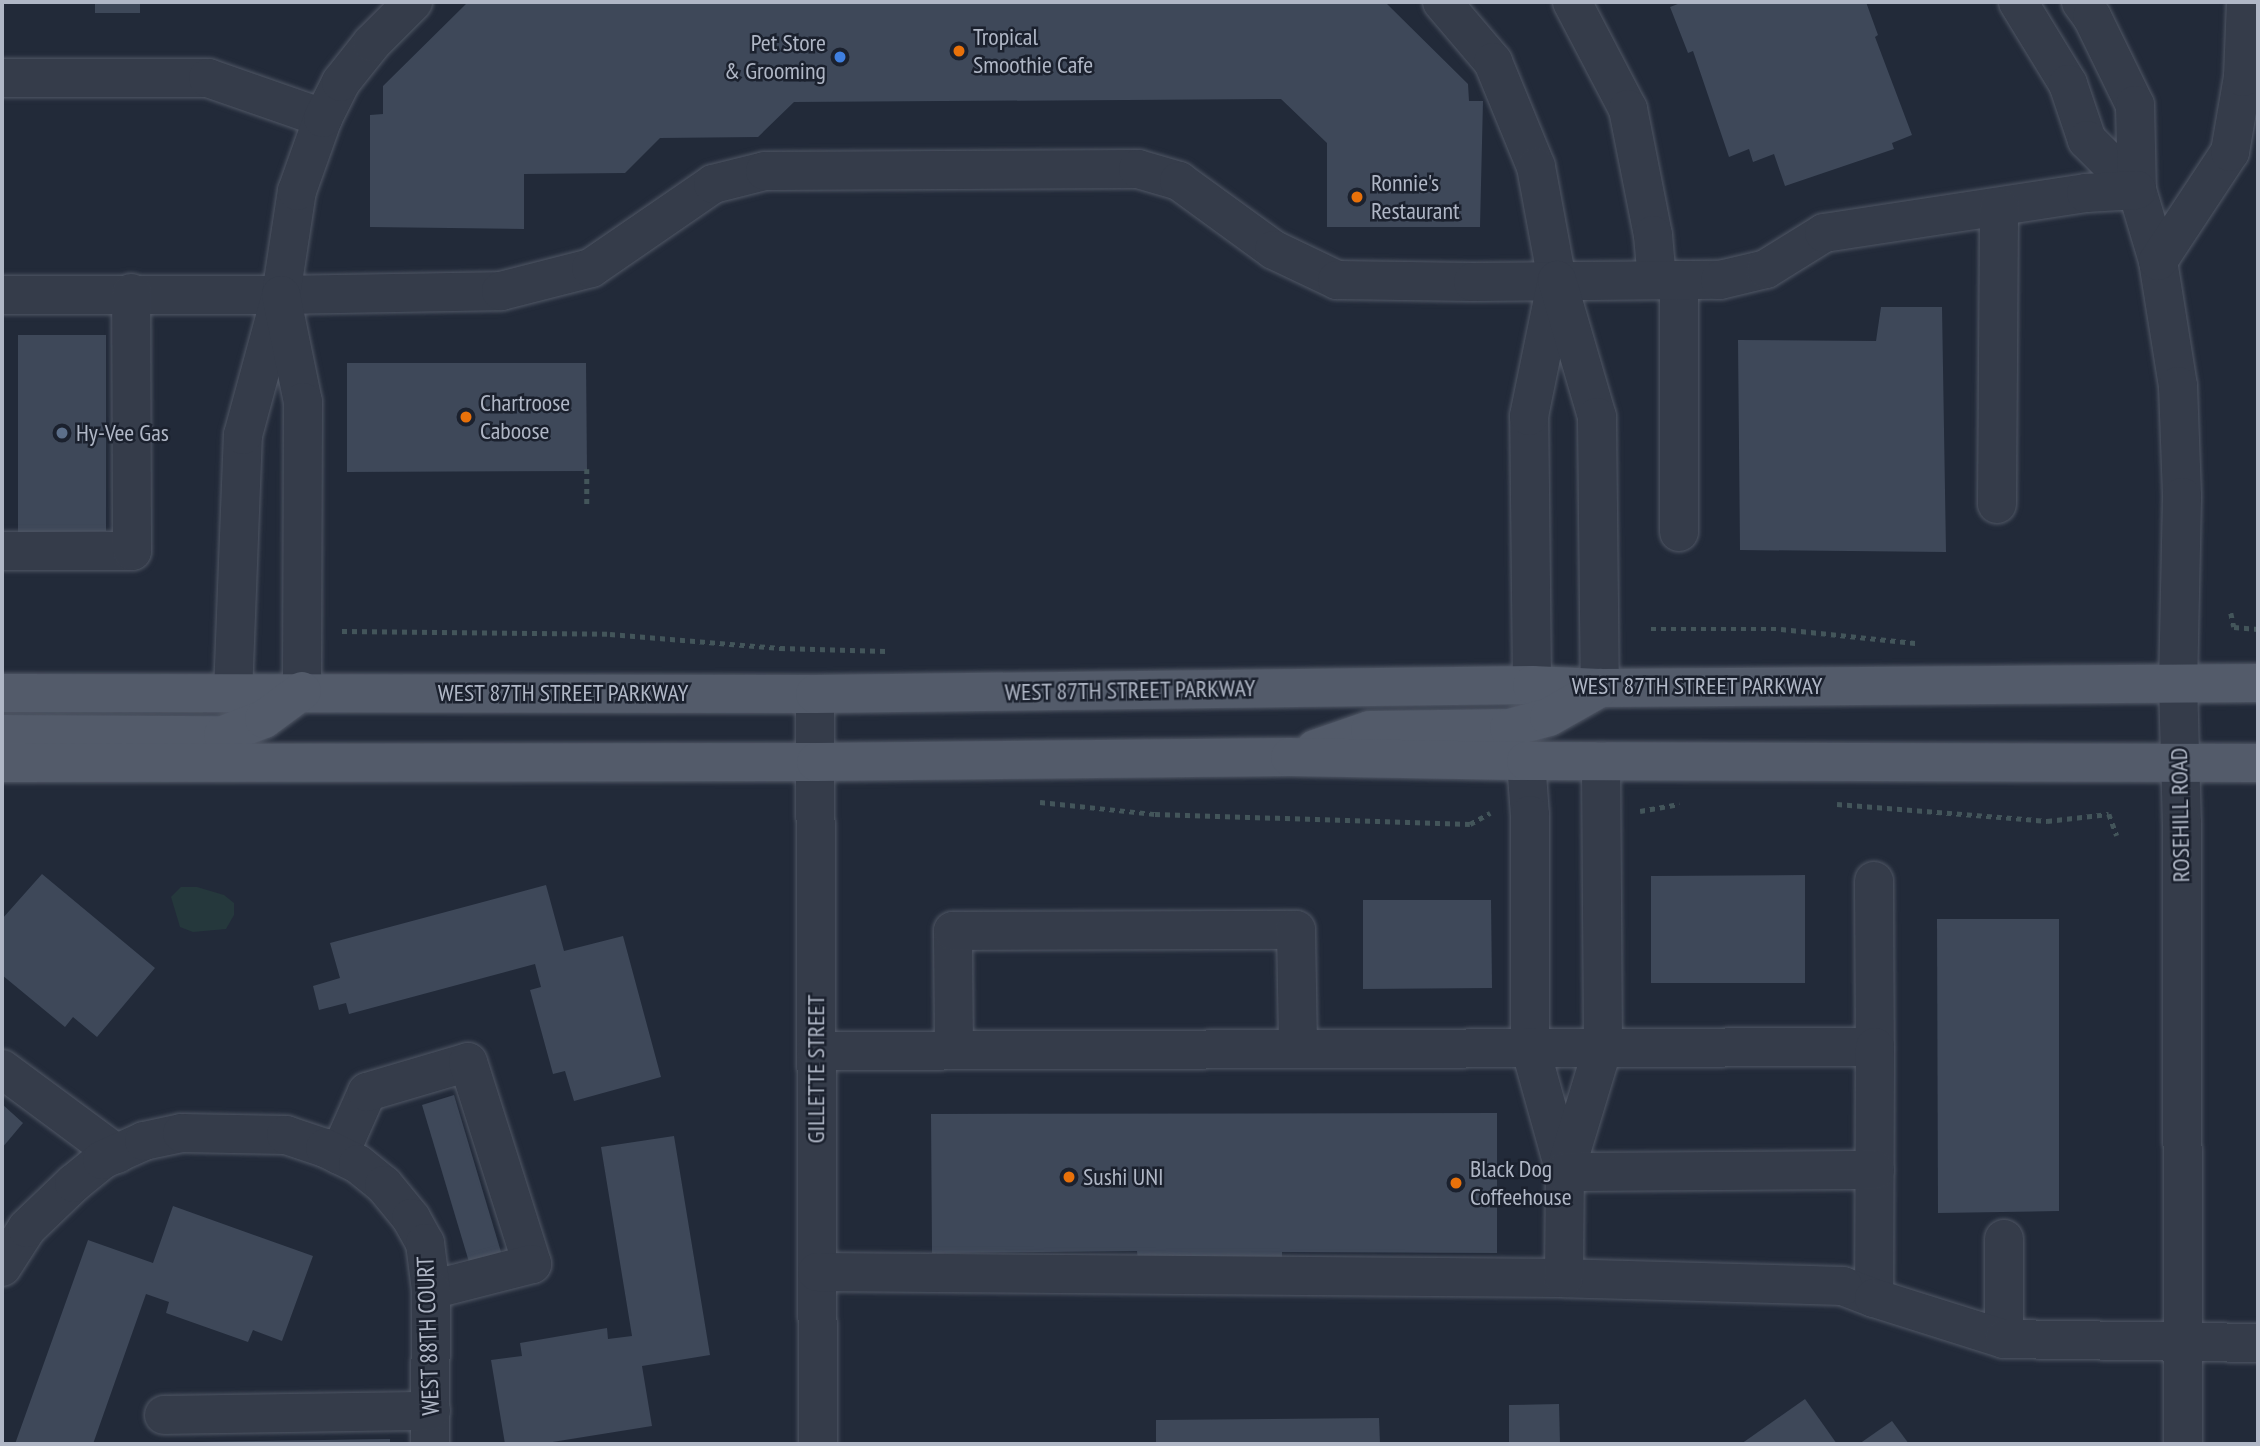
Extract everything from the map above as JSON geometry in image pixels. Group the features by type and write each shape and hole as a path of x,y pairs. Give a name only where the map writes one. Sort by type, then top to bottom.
{"main road":[{"name":"WEST 87TH STREET PARKWAY","path":"2,693 302,691 815,694 1532,685 1600,688 2258,683"},
{"path":"1290,757 1370,730 1509,728 1549,718 1600,688"},
{"path":"2,734 223,735 264,719 302,691"},
{"path":"2,763 816,762 1290,757 1526,761 2258,763"}],"street":[{"path":"233,693 243,435 281,295 297,191 323,118 341,82 372,43 413,2"},
{"path":"1442,2 1493,61 1536,167 1557,280 1597,417 1600,688"},
{"path":"1572,2 1628,108 1653,235 1668,280 1679,532"},
{"name":"ROSEHILL ROAD","path":"2018,2 2068,84 2087,140 2137,190"},
{"name":"ROSEHILL ROAD","path":"2081,2 2092,17 2135,105 2137,190 2158,261 2178,386 2182,497 2178,683 2183,1444"},
{"path":"2158,261 2230,152 2243,76 2246,2"},
{"path":"2,78 208,79 323,118"},
{"path":"2,295 281,295 501,291 591,268 713,184 765,171 782,170 1138,169 1178,181 1274,250 1337,280 1720,280 1766,269 1824,233 2086,194 2137,190"},
{"path":"1997,505 1999,206"},
{"path":"1532,685 1529,416 1557,280"},
{"path":"2,551 132,551 131,293"},
{"path":"281,295 303,402 302,691"},
{"name":"GILLETTE STREET","path":"815,694 818,1444"},
{"path":"1526,761 1530,816 1530,1047 1565,1172 1564,1278"},
{"path":"1565,1172 1603,1047 1601,761"},
{"path":"1874,881 1874,1298"},
{"path":"954,1050 953,931 1296,930 1298,1048"},
{"path":"816,1051 1875,1047"},
{"path":"339,1155 367,1092 468,1062 532,1264 431,1290"},
{"path":"2,1069 117,1154"},
{"name":"WEST 88TH COURT","path":"2,1267 27,1228 102,1160 144,1142 182,1133 286,1135 358,1164 384,1185 411,1218 425,1243 431,1290 430,1428"},
{"path":"1565,1172 1875,1170"},
{"path":"2004,1239 2004,1339"},
{"path":"817,1272 1564,1278 1843,1286 2004,1339 2258,1342"},
{"path":"164,1415 430,1428"}],"path":[{"path":"587,469 587,508"},
{"path":"2231,613 2234,627 2258,629"},
{"path":"1651,629 1781,629 1928,645"},
{"path":"341,631 610,634 780,648 887,651"},
{"path":"1035,802 1155,814 1470,824 1491,813"},
{"path":"1637,812 1689,802"},
{"path":"1823,803 2047,821 2109,814 2118,836"}],"green space":[{"path":"181,887 197,887 224,895 234,903 234,915 226,929 193,932 180,927 171,897"}],"building":[{"path":"95,2 140,2 140,13 95,13"},
{"path":"468,2 1385,2 1468,84 1469,101 1483,101 1480,227 1327,227 1327,143 1281,99 794,102 758,137 660,138 625,173 524,174 524,229 370,227 370,115 383,114 383,86"},
{"path":"1683,2 1866,2 1878,35 1875,37 1912,135 1892,143 1894,149 1785,186 1774,154 1753,162 1749,149 1729,157 1693,51 1688,53 1670,7"},
{"path":"1881,307 1942,307 1946,552 1740,550 1738,340 1876,341"},
{"name":"Hy-Vee Gas","path":"18,335 106,335 106,531 18,532"},
{"path":"347,363 586,363 587,471 347,472"},
{"path":"42,874 155,968 97,1037 73,1017 65,1027 2,975 2,919"},
{"path":"1805,875 1805,983 1651,983 1651,876"},
{"path":"546,885 564,951 623,936 661,1077 574,1101 565,1071 553,1074 530,990 541,987 535,964 349,1014 346,1003 319,1010 313,986 340,978 330,943"},
{"path":"1363,900 1491,900 1492,988 1363,989"},
{"path":"1937,919 2059,919 2059,1211 1938,1213"},
{"path":"454,1095 501,1252 469,1262 422,1105"},
{"path":"2,1104 23,1123 2,1148"},
{"path":"1497,1113 1497,1253 1282,1252 1282,1261 1138,1261 1137,1251 932,1253 931,1114"},
{"path":"674,1136 710,1355 642,1366 652,1426 540,1444 505,1444 491,1360 522,1356 520,1343 607,1328 608,1339 632,1336 601,1147"},
{"path":"173,1206 313,1256 282,1341 253,1330 248,1342 166,1313 169,1302 146,1294 93,1444 15,1444 88,1240 153,1263"},
{"path":"1805,1399 1837,1444 1741,1444"},
{"path":"1559,1404 1560,1444 1509,1444 1509,1405"},
{"path":"1379,1418 1380,1444 1156,1444 1156,1420"},
{"path":"1892,1421 1909,1444 1859,1444"},
{"path":"390,1439 390,1444 196,1444 196,1442"}],"place":[{"name":"Tropical Smoothie Cafe","path":"959,51"},
{"name":"Pet Store & Grooming","path":"840,57"},
{"name":"Ronnie's Restaurant","path":"1357,197"},
{"name":"Chartroose Caboose","path":"466,417"},
{"name":"Hy-Vee Gas","path":"62,433"},
{"name":"Sushi UNI","path":"1069,1177"},
{"name":"Black Dog Coffeehouse","path":"1456,1183"}]}
